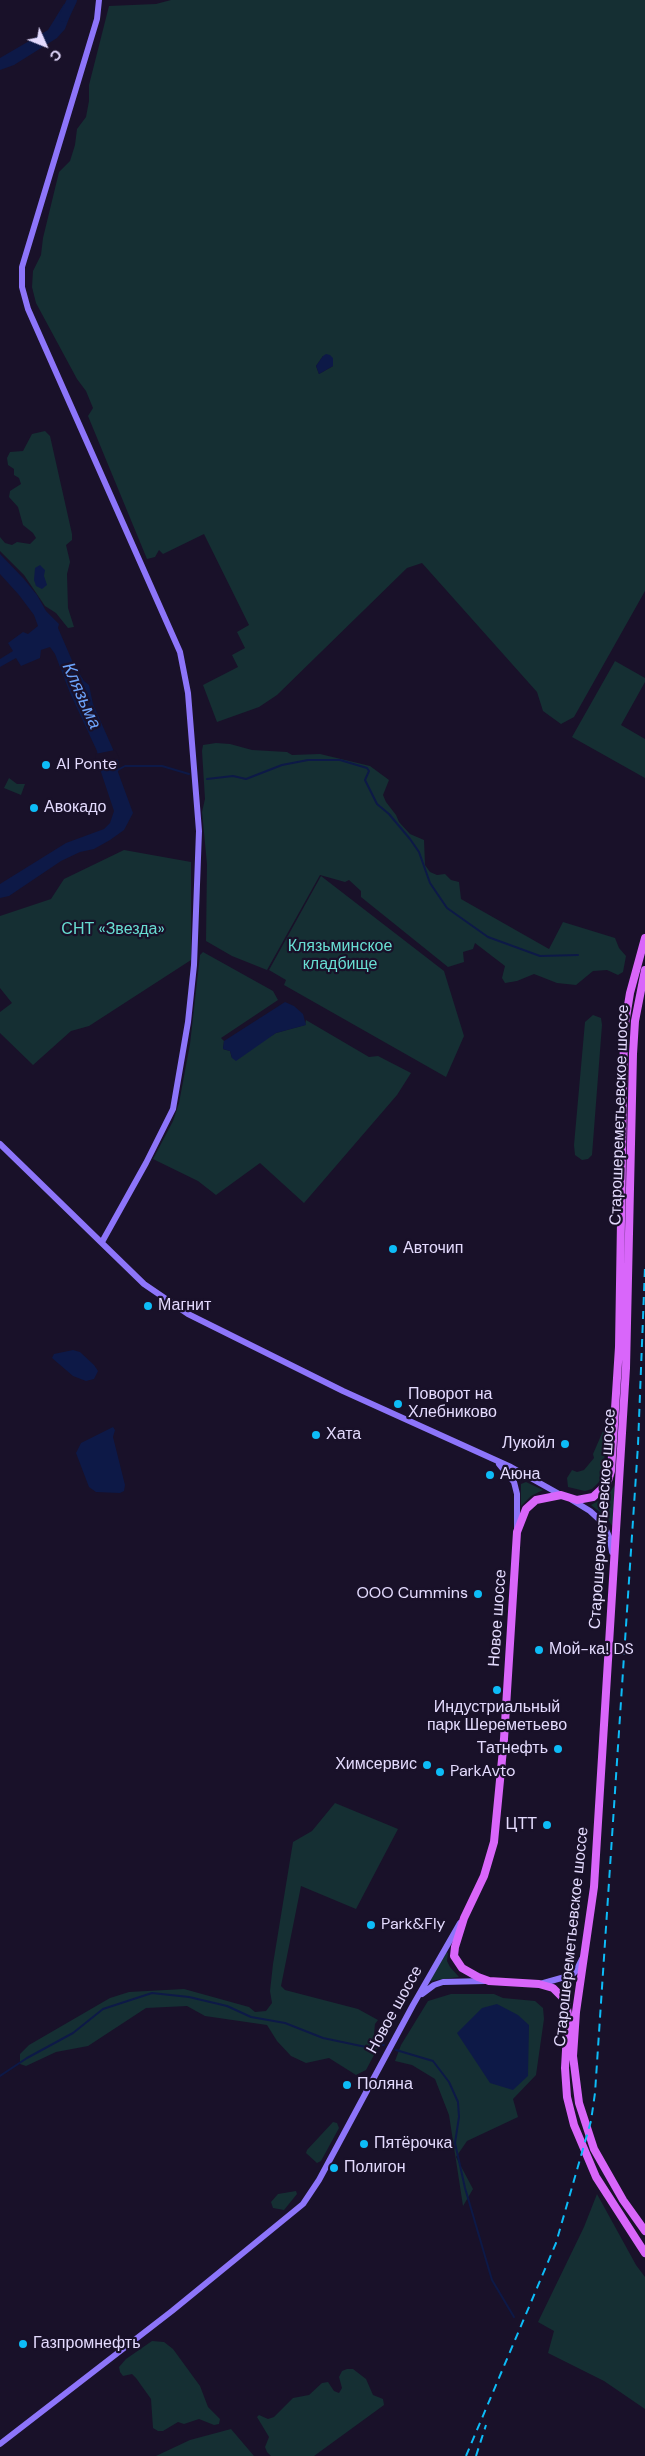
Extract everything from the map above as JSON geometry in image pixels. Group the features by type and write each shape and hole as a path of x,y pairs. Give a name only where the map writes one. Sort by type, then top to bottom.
{"main road":[{"path":"99,0 97,19 22,267 22,287 28,309 180,652 188,693 199,831 194,965 188,1022 173,1109 146,1164 102,1242"},
{"name":"Старошереметьевское шоссе","path":"570,1499 593,1497 607,1484 611,1471 621,1262 624,1030 630,993 645,938"},
{"name":"Старошереметьевское шоссе","path":"645,970 636,1011 633,1054 626,1368 594,1887 576,2012 573,2056 578,2103 594,2149 623,2200 645,2231"},
{"path":"0,1144 144,1284 188,1314 336,1388 531,1477 570,1499 590,1511 603,1523 610,1539 615,1566"},
{"path":"496,1462 506,1470 514,1482 517,1494 517,1532"},
{"name":"Новое шоссе","path":"0,2444 172,2311 303,2204 320,2180 413,2005 464,1918 484,1876 494,1842 504,1739 517,1532 522,1517 530,1504 543,1497 561,1495"},
{"path":"464,1918 454,1947 454,1956 462,1968 488,1981"},
{"path":"413,2005 426,1990 442,1982 488,1981 539,1984 572,1975 576,1971 585,1948"},
{"name":"Старошереметьевское шоссе","path":"539,1984 553,1988 566,2001 568,2015 565,2049 567,2097 576,2132 596,2177 645,2252"}],"green space":[{"path":"171,0 645,0 645,591 574,717 561,724 543,711 537,692 422,563 407,568 277,695 259,707 217,722 203,685 238,667 232,655 245,648 237,632 249,625 204,534 163,554 159,550 155,557 147,559 88,416 93,408 86,391 77,379 36,303 32,287 33,271 41,255 43,238 59,172 70,161 77,129 86,117 89,85 109,6 156,4","holes":["323,356 333,366 319,374 316,366"]},
{"path":"45,431 50,436 72,534 72,540 66,545 70,562 67,574 68,608 74,627 68,628 56,613 45,606 24,575 0,551 0,537 5,543 12,545 17,542 30,544 36,538 23,525 18,507 9,497 10,491 21,484 19,478 14,475 14,469 8,465 7,458 10,452 23,451 32,434"},
{"path":"615,661 645,678 645,682 621,725 645,739 645,778 572,737"},
{"path":"216,743 230,744 252,750 287,752 292,755 320,754 370,766 389,780 383,795 399,822 410,834 424,840 425,865 430,872 437,875 445,874 451,880 459,882 461,899 549,949 563,922 615,938 619,948 626,956 623,972 618,975 607,970 593,971 576,985 557,983 534,974 517,981 505,983 502,978 505,966 475,943 473,949 463,952 464,962 448,967 361,897 361,891 349,880 345,882 320,875 267,970 232,956 206,941 207,864 202,812 205,799 202,751 203,745"},
{"path":"9,778 17,784 25,784 21,795 4,788"},
{"name":"СНТ «Звезда»","path":"124,850 191,862 191,960 89,1026 71,1031 33,1065 0,1033 0,1012 12,1003 0,988 0,916 51,899 64,879"},
{"name":"Клязьминское кладбище","path":"321,876 444,971 464,1036 446,1077 284,985 286,980 269,970"},
{"path":"203,952 273,991 278,1000 221,1038 224,1041 223,1049 230,1051 232,1058 276,1033 305,1025 306,1020 369,1057 378,1056 411,1073 397,1095 304,1203 260,1163 216,1195 198,1181 153,1159 173,1121 179,1103 190,1044 200,955"},
{"path":"593,1015 601,1018 602,1025 592,1155 588,1159 582,1160 575,1155 574,1145 585,1022"},
{"path":"603,1431 606,1431 604,1466 600,1481 592,1489 585,1491 568,1487 567,1478 572,1470 577,1472 584,1470 594,1458 593,1454"},
{"path":"526,1482 543,1490 531,1496 521,1506 521,1484"},
{"path":"615,1485 613,1527 606,1517 591,1505 607,1496"},
{"path":"335,1803 398,1829 356,1909 301,1886 281,1986 285,1990 358,2009 378,2020 375,2024 374,2034 382,2040 366,2070 356,2075 329,2058 306,2063 291,2056 277,2041 267,2025 205,2016 187,2006 146,2008 88,2046 56,2052 26,2066 20,2064 20,2054 29,2045 110,1998 129,1992 184,1989 249,2007 255,2012 266,2011 272,2003 270,1991 273,1964 293,1842 312,1831"},
{"path":"446,1952 448,1953 447,1961 450,1967 459,1977 429,1981"},
{"path":"451,1994 494,1994 503,1998 535,2001 543,2008 544,2019 536,2075 513,2099 518,2117 467,2141 456,2157 473,2189 463,2206 449,2115 435,2079 412,2065 395,2061 401,2045 428,2001"},
{"path":"333,2122 337,2123 339,2128 321,2161 317,2163 306,2153 307,2150"},
{"path":"296,2191 297,2194 284,2210 273,2208 271,2202 278,2194"},
{"path":"597,2194 636,2265 645,2277 645,2409 604,2381 548,2353 554,2331 538,2322 584,2227"},
{"path":"152,2341 164,2342 173,2349 200,2386 208,2407 220,2419 219,2424 214,2425 199,2419 184,2424 178,2422 163,2431 153,2428 151,2399 132,2374 123,2376 119,2367 126,2359"},
{"path":"353,2369 366,2379 373,2395 383,2399 384,2405 314,2456 271,2456 265,2447 269,2437 257,2417 259,2415 268,2419 274,2417 293,2398 309,2395 322,2383 328,2382 334,2391 339,2393 342,2388 339,2377 342,2371"},
{"path":"231,2429 254,2456 156,2456 190,2440"}],"water":[{"path":"64,4 74,5 65,29 57,38 14,65 0,70 0,58 48,30"},
{"path":"326,354 333,358 333,366 319,374 316,366"},
{"path":"0,554 24,579 37,595 46,611 59,624 58,628 74,665 84,681 89,685 93,704 119,763 118,772 133,813 124,830 110,840 94,849 80,852 61,861 9,896 0,898 0,884 66,843 104,829 110,823 114,811 100,769 97,751 70,693 55,654 50,647 41,650 40,658 21,666 16,658 0,667 0,659 13,651 8,643 23,632 28,634 38,626 34,615 0,574"},
{"path":"40,565 45,570 44,576 47,585 42,589 36,586 34,580 35,568"},
{"path":"285,1002 294,1006 303,1014 306,1025 276,1033 236,1061 232,1058 230,1051 223,1049 224,1041"},
{"path":"73,1350 80,1352 94,1365 98,1371 94,1379 86,1381 73,1376 52,1358 54,1354"},
{"path":"113,1427 115,1430 113,1437 125,1485 124,1491 120,1493 96,1492 89,1487 76,1453 81,1443"},
{"path":"497,2004 518,2015 529,2025 528,2076 513,2090 490,2083 457,2033 482,2008"}],"pier":[{"path":"115,750 120,759 97,764 95,754"}],"waterway":[{"name":"Клязьма","path":"64,17 72,0"},
{"path":"207,779 233,776 246,779 282,765 308,760 340,760 367,768 369,771 365,780 377,804 389,814 419,852 430,883 447,908 488,937 540,956 578,955"},
{"path":"116,771 125,766 162,766 189,774"},
{"path":"0,2076 27,2058 73,2033 103,2009 152,1993 189,1997 227,2006 251,2017 285,2023 323,2038 366,2047 384,2045"},
{"path":"396,2050 433,2061 449,2082 458,2102 459,2117 455,2143 465,2188 492,2280 514,2317"}],"railway":[{"path":"466,2456 556,2243 591,2121 595,2093 638,1445 645,1267"},
{"path":"476,2456 486,2425"}],"place":[{"name":"Al Ponte","path":"46,765"},
{"name":"Авокадо","path":"34,808"},
{"name":"Авточип","path":"393,1249"},
{"name":"Магнит","path":"148,1306"},
{"name":"Поворот на Хлебниково","path":"398,1404"},
{"name":"Хата","path":"316,1435"},
{"name":"Лукойл","path":"565,1444"},
{"name":"Аюна","path":"490,1475"},
{"name":"OOO Cummins","path":"478,1594"},
{"name":"Мой-ка! DS","path":"539,1650"},
{"name":"Индустриальный парк Шереметьево","path":"497,1690"},
{"name":"Татнефть","path":"558,1749"},
{"name":"Химсервис","path":"427,1765"},
{"name":"ParkAvto","path":"440,1772"},
{"name":"ЦТТ","path":"547,1825"},
{"name":"Park&Fly","path":"371,1925"},
{"name":"Поляна","path":"347,2085"},
{"name":"Пятёрочка","path":"364,2144"},
{"name":"Полигон","path":"334,2168"},
{"name":"Газпромнефть","path":"23,2344"}]}
